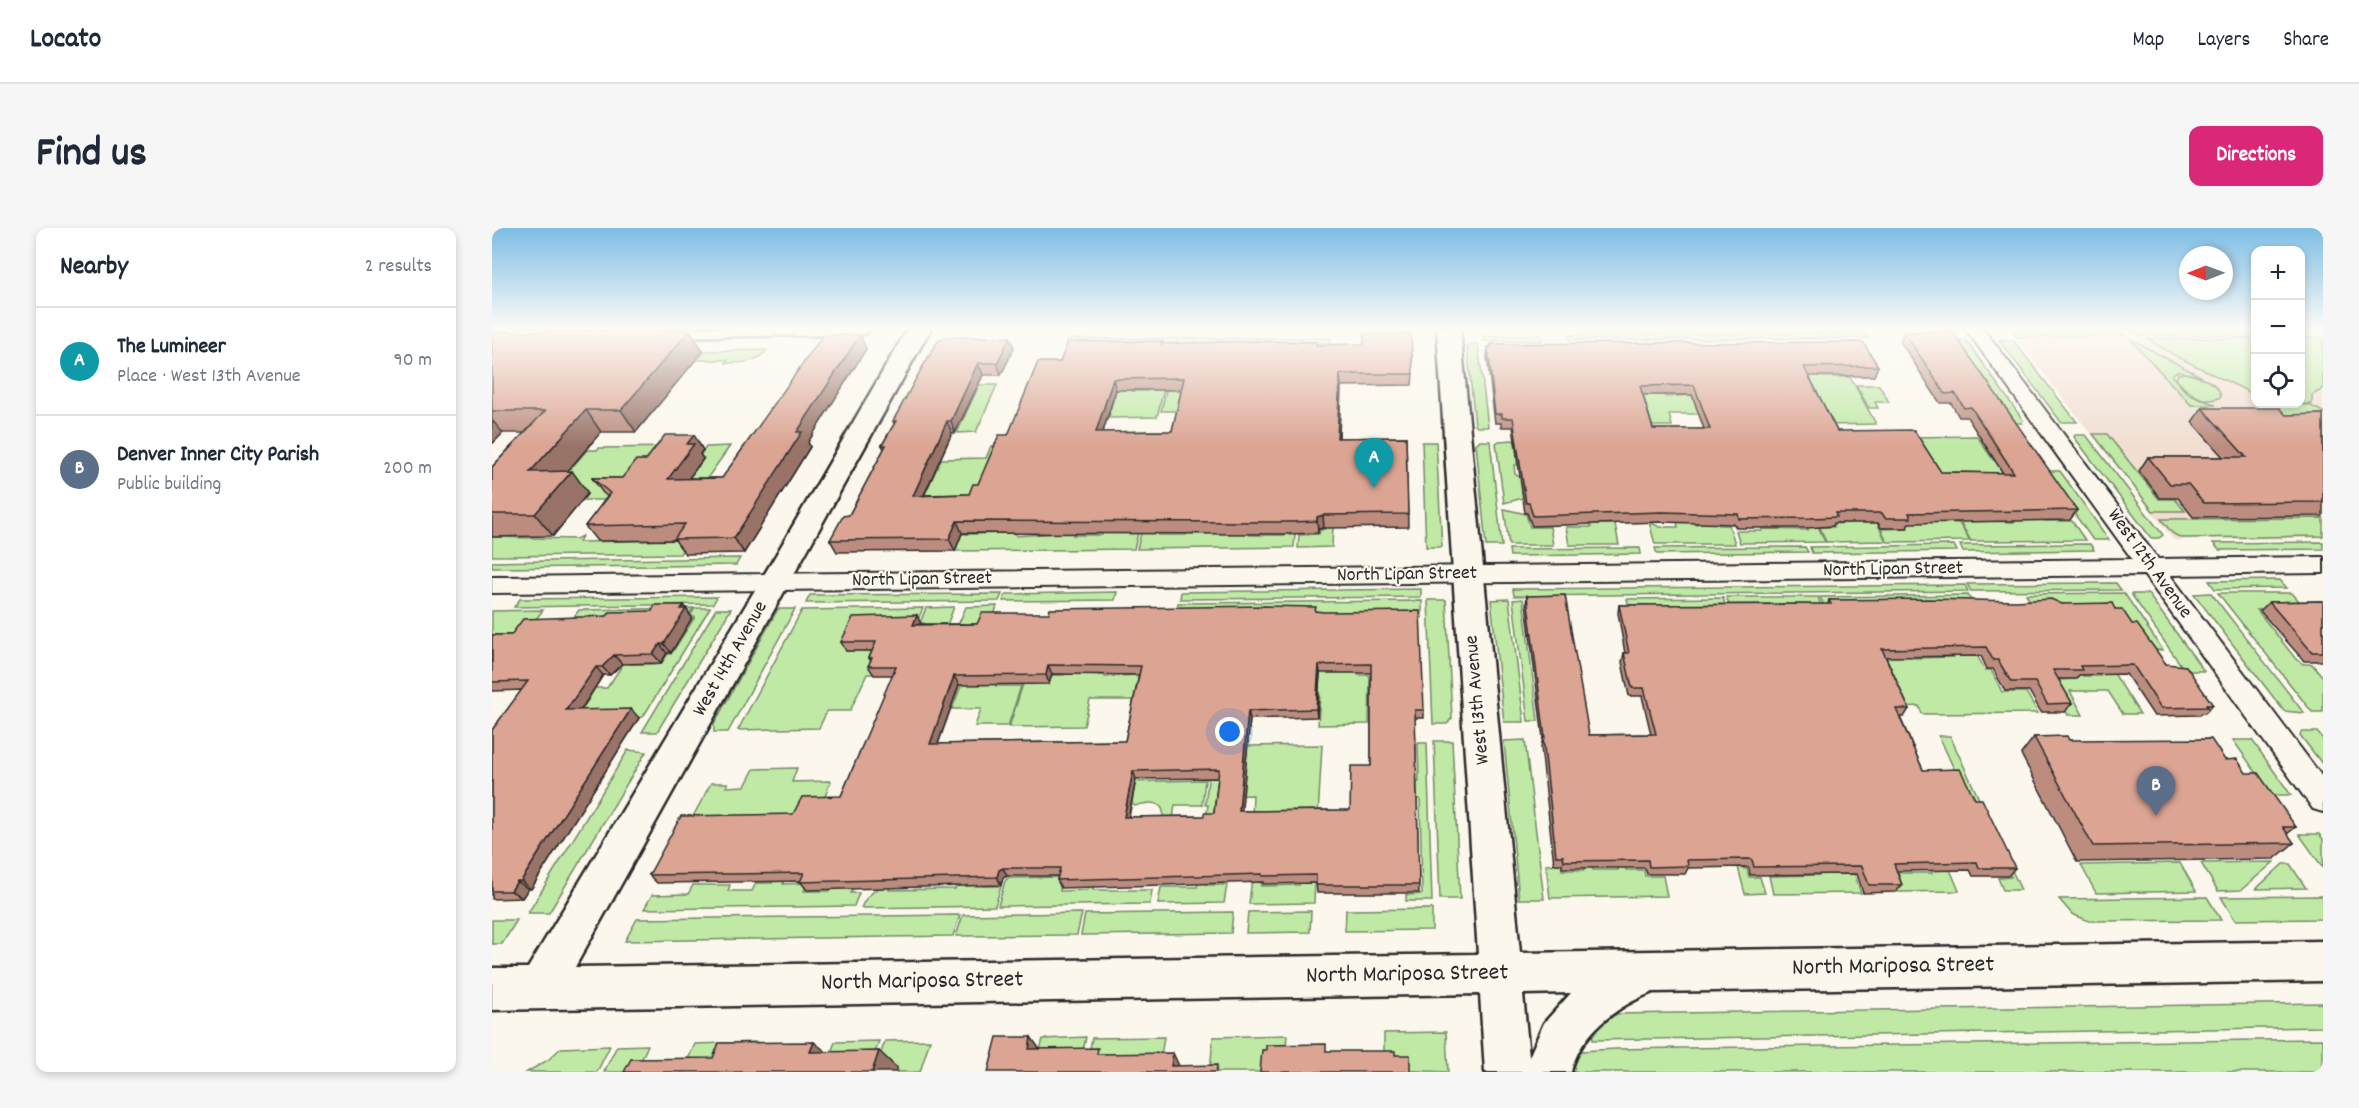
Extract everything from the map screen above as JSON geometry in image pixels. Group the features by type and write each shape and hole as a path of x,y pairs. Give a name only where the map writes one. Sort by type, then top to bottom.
{"street":[{"name":"West 14th Avenue","path":"540,988 776,582 897,367"},
{"name":"West 13th Avenue","path":"1452,367 1508,1072"},
{"name":"West 12th Avenue","path":"2003,367 2323,800"},
{"name":"North Lipan Street","path":"492,585 2323,565"},
{"name":"North Mariposa Street","path":"492,989 2323,961"},
{"path":"1548,1072 1556,1044 1565,1030 1588,1008 1626,982 1643,975 1663,971"}],"shaded area":[{"path":"2039,367 2251,367 2251,408 2305,408 2305,367 2323,367 2323,538 2174,540"}],"green space":[{"path":"1469,367 1481,367 1488,427 1475,425"},
{"path":"1653,367 1674,367 1660,381 1665,397 1702,394 1704,414 1669,414 1672,426 1648,426 1635,381 1658,381"},
{"path":"1972,367 1986,367 2023,420 2022,423 2012,423"},
{"path":"2020,367 2034,367 2077,422 2061,422"},
{"path":"2156,367 2184,367 2202,377 2178,371 2171,375 2188,394 2216,405 2191,405"},
{"path":"2199,367 2251,367 2251,393"},
{"path":"2305,367 2323,367 2323,389 2312,395 2312,404 2305,404"},
{"path":"1819,372 1822,377 1850,377 1876,424 1826,425 1800,378"},
{"path":"2185,373 2213,383 2221,397 2209,400 2190,393 2176,379 2178,374"},
{"path":"1135,379 1132,391 1147,391 1150,379 1165,385 1157,417 1109,418 1110,414 1085,414 1095,386"},
{"path":"979,385 997,385 976,432 957,433"},
{"path":"1186,385 1181,411 1161,411 1167,386"},
{"path":"1856,385 1879,385 1889,402 1875,402 1878,408 1869,408"},
{"path":"2305,405 2309,405 2323,412 2323,428 2276,427 2280,408 2305,408"},
{"path":"2093,434 2107,434 2159,499 2175,499 2185,511 2153,511"},
{"path":"2075,435 2086,435 2163,535 2159,538 2151,538 2074,437"},
{"path":"1977,436 1993,460 2003,460 2032,502 1942,481 1910,437"},
{"path":"1512,440 1517,442 1517,465 1514,465 1515,474 1521,478 1523,498 1504,503 1496,443"},
{"path":"1479,441 1490,441 1502,546 1486,546 1476,444"},
{"path":"1422,442 1436,442 1442,547 1426,547"},
{"path":"1337,444 1332,547 1298,548 1299,535 1319,534 1320,530 1325,529 1328,493"},
{"path":"730,446 694,497 660,471 698,467 704,458 698,458 706,447"},
{"path":"991,446 1002,446 984,495 923,499 941,459 986,458"},
{"path":"676,447 607,500 582,500 492,474 574,465 587,450 599,448"},
{"path":"2044,471 2060,471 2109,540 2093,540"},
{"path":"1854,477 1886,541 1826,542 1820,527 1834,527 1833,524 1848,523 1836,498"},
{"path":"1289,495 1293,495 1289,535 1295,535 1294,547 1137,549 1141,533 1160,530 1159,535 1186,535 1188,530 1250,533 1250,535 1285,535"},
{"path":"1504,509 1526,514 1530,527 1550,527 1553,545 1509,545"},
{"path":"2013,517 2042,517 2045,521 2072,521 2085,540 1971,541 1959,520 2015,522"},
{"path":"2323,518 2323,536 2181,538 2172,533 2161,519"},
{"path":"1677,521 1693,521 1695,524 1717,521 1719,525 1729,525 1735,544 1655,544 1649,522 1660,527 1678,527"},
{"path":"1905,521 1959,523 1970,541 1887,542 1881,529 1908,528"},
{"path":"507,522 495,537 576,539 582,536 579,542 689,540 680,554 492,556 492,527"},
{"path":"1591,524 1615,524 1619,545 1569,545 1566,527 1591,527"},
{"path":"1807,524 1817,524 1825,542 1740,543 1736,531 1808,530"},
{"path":"1103,531 1138,533 1134,549 955,551 962,534 1016,533 1016,536 1074,532 1073,535 1102,535"},
{"path":"2323,542 2323,549 2219,550 2213,543"},
{"path":"2090,544 2094,550 1963,552 1960,545"},
{"path":"1954,545 1957,551 1812,553 1810,547"},
{"path":"1805,547 1808,552 1657,554 1655,548"},
{"path":"1640,548 1641,554 1510,556 1509,549"},
{"path":"740,558 736,565 492,568 492,562"},
{"path":"2280,580 2287,588 2215,589 2209,581"},
{"path":"2116,583 2121,590 1971,591 1967,584"},
{"path":"1965,585 1968,591 1514,596 1513,589"},
{"path":"1421,589 1421,597 1180,599 1181,592"},
{"path":"1117,592 1115,600 1003,601 1006,594"},
{"path":"2124,593 2163,650 2144,650 2033,606 2026,594"},
{"path":"2211,593 2304,713 2284,711 2194,594"},
{"path":"2218,593 2292,593 2323,629 2284,609 2257,610 2295,658 2303,664 2312,664 2323,677 2323,712 2312,712"},
{"path":"1002,594 999,601 806,603 810,595"},
{"path":"2131,594 2148,594 2204,671 2185,671"},
{"path":"1968,595 1975,607 1825,608 1820,597"},
{"path":"717,597 713,604 514,607 520,599"},
{"path":"1726,597 1818,597 1824,613 1731,610"},
{"path":"1723,598 1727,611 1630,612 1627,599"},
{"path":"1509,599 1524,722 1504,722 1491,600"},
{"path":"1523,599 1538,721 1528,721 1513,600"},
{"path":"1428,600 1446,600 1452,718 1447,724 1433,724"},
{"path":"1422,601 1422,618 1175,620 1178,603"},
{"path":"997,606 994,615 980,630 964,630 959,623 966,607"},
{"path":"954,607 947,625 920,632 924,623 920,623 926,608"},
{"path":"693,608 690,613 661,613 563,631 579,610"},
{"path":"695,608 710,608 643,717 602,718 568,730 590,697 585,697 591,688 607,688 629,655 636,655 630,664 661,664 668,654 671,654 695,617 690,616"},
{"path":"923,608 916,624 858,625 846,651 880,651 873,674 867,674 850,711 827,711 819,728 738,730 802,610"},
{"path":"716,609 731,609 657,732 642,732"},
{"path":"778,609 795,609 728,732 714,732 714,724"},
{"path":"543,610 513,649 492,642 492,611"},
{"path":"1907,645 1913,658 1954,657 1949,647 1972,646 1985,670 1991,670 2002,692 2026,692 2038,713 1922,714 1919,706 1901,707 1879,657"},
{"path":"1312,652 1358,668 1358,675 1370,675 1369,724 1318,725 1320,695 1292,695"},
{"path":"2062,654 2076,664 2083,676 2100,676 2095,668 2110,667 2140,714 2123,714 2108,691 2070,691 2083,715 2068,715 2040,667 2056,680 2077,679"},
{"path":"1101,663 1099,675 1105,675 1105,677 1136,675 1139,677 1134,700 1090,700 1084,726 1009,727 1026,675 1064,675 1065,672"},
{"path":"967,671 999,677 996,686 1021,686 1008,726 975,726 981,709 952,709"},
{"path":"2301,732 2317,732 2323,739 2323,765 2300,735"},
{"path":"1939,736 1950,736 2021,890 2003,890 1998,878 2011,877 1978,807 1964,791"},
{"path":"1525,740 1544,899 1519,899 1504,741"},
{"path":"2233,740 2252,740 2291,795 2272,795"},
{"path":"1434,741 1452,741 1460,899 1440,899"},
{"path":"1418,743 1427,743 1432,901 1406,901 1406,895 1422,894 1420,799 1415,798 1415,783 1419,782"},
{"path":"1322,745 1318,817 1252,818 1253,795 1217,796 1214,819 1206,819 1208,805 1205,805 1209,772 1245,771 1248,746"},
{"path":"628,750 646,752 549,913 528,913"},
{"path":"1711,764 1716,764 1744,869 1747,869 1749,877 1760,877 1765,893 1745,894"},
{"path":"797,768 792,782 831,781 822,804 799,821 690,822 711,783 728,783 726,787 745,786 754,769"},
{"path":"1205,780 1202,805 1175,805 1173,819 1163,819 1162,808 1159,805 1150,803 1135,806 1118,795 1123,782"},
{"path":"1823,784 1861,893 1773,894 1769,876 1818,875 1816,869"},
{"path":"2299,834 2319,834 2323,839 2323,868"},
{"path":"2274,862 2241,890 2218,891 2201,863"},
{"path":"2180,863 2196,891 2096,893 2081,865"},
{"path":"1561,864 1562,870 1584,870 1584,864 1592,864 1593,870 1618,870 1617,864 1625,864 1626,870 1644,870 1645,876 1663,876 1667,896 1550,898 1546,865"},
{"path":"2283,864 2290,864 2306,888 2256,889"},
{"path":"1949,867 1959,891 1898,892 1891,873 1932,873 1931,868"},
{"path":"1062,877 1060,891 1087,890 1089,882 1094,882 1093,890 1152,890 1150,904 998,906 1005,881 1008,878"},
{"path":"1252,877 1262,877 1261,886 1299,885 1300,877 1315,877 1314,903 1249,904"},
{"path":"1199,878 1207,878 1206,885 1227,885 1224,903 1158,904 1161,887 1197,887"},
{"path":"774,880 784,880 783,884 807,883 804,891 830,891 833,884 855,884 851,893 859,893 854,906 644,909 652,895 688,894 693,885 730,885 728,891 752,891 756,883 772,883"},
{"path":"959,880 984,884 983,886 1001,886 995,906 861,908 872,892 881,887 890,885 889,890 955,889"},
{"path":"2323,896 2323,919 2235,920 2221,897"},
{"path":"2207,897 2221,920 2089,921 2072,914 2059,899"},
{"path":"1432,909 1432,930 1345,931 1346,910"},
{"path":"1311,911 1310,932 1246,933 1248,912"},
{"path":"1233,912 1231,933 1081,935 1085,914"},
{"path":"1082,913 1077,935 956,936 963,915"},
{"path":"960,915 953,936 625,941 637,919"},
{"path":"492,920 517,920 502,944 492,944"},
{"path":"2323,1003 2323,1027 1593,1040 1592,1028 1617,1014"},
{"path":"1446,1032 1448,1072 1398,1070 1384,1064 1384,1033"},
{"path":"1287,1035 1285,1060 1264,1072 1210,1072 1213,1037"},
{"path":"1086,1037 1080,1064 1039,1054 1043,1039"},
{"path":"1164,1037 1159,1069 1134,1072 1087,1064 1092,1038"},
{"path":"2323,1039 2323,1072 1571,1072 1581,1051 1616,1049"},
{"path":"930,1040 920,1072 897,1072 897,1067 876,1067 885,1041"},
{"path":"879,1041 870,1068 829,1058 835,1042"},
{"path":"757,1042 750,1059 682,1072 695,1044"},
{"path":"648,1045 636,1072 604,1072 617,1046"},
{"path":"610,1046 597,1072 527,1072 548,1060 561,1048"}],"building":[{"path":"492,367 658,367 621,410 586,410 530,472 572,471 535,514 492,514 492,467 545,411 492,411"},
{"path":"800,367 839,367 797,432 802,432 734,538 674,539 685,524 585,526 610,493 592,478 622,478 636,460 646,460 665,435 694,435 687,444 694,444 668,479 722,478"},
{"path":"922,367 976,367 951,421 947,421 913,496 969,494 973,484 978,484 999,435 1008,435 1036,367 1413,367 1413,374 1340,374 1337,438 1406,437 1408,514 1323,515 1317,517 1317,521 1290,522 957,521 949,539 830,540 843,516 849,515 886,445 882,445 896,421 893,421","holes":["1184,378 1172,431 1096,432 1113,379"]},
{"path":"1490,367 1804,367 1837,431 1914,430 1941,472 2014,473 1971,407 1964,408 1955,393 1945,394 1927,367 1977,367 2077,510 1909,513 1911,518 1885,518 1882,513 1835,513 1837,517 1739,519 1738,514 1662,512 1533,516 1529,503 1526,503 1513,418 1502,418 1502,414 1495,414","holes":["1694,385 1710,429 1653,429 1640,386"]},
{"path":"2202,408 2279,408 2286,415 2323,414 2323,502 2204,503 2188,484 2170,484 2148,457 2246,457"},
{"path":"1565,595 1589,735 1656,734 1644,688 1632,688 1624,653 1629,653 1619,605 1831,604 1829,600 1929,599 2016,601 2051,599 2062,604 2112,603 2115,609 2122,609 2132,624 2137,624 2166,664 2186,666 2213,705 2161,708 2133,665 2080,666 2082,670 2053,670 2072,703 2047,704 2035,682 2011,682 1998,660 1993,660 1986,647 1882,649 1909,709 1896,709 1923,770 1960,769 1975,799 1982,799 2015,868 1979,868 1977,862 1894,864 1902,885 1869,885 1862,866 1754,867 1752,860 1749,859 1687,860 1688,866 1649,867 1648,860 1564,861 1563,856 1556,856 1543,738 1545,738 1527,596"},
{"path":"2323,601 2323,652 2312,652 2269,602"},
{"path":"655,605 684,605 681,609 686,609 664,644 660,644 653,654 614,655 602,667 596,667 566,710 631,709 521,881 517,881 511,891 492,891 492,730 528,681 492,682 492,635 511,635 523,619 607,616 610,612 652,611"},
{"path":"1264,606 1316,607 1315,611 1324,612 1420,611 1424,710 1415,710 1419,885 1316,885 1316,875 1262,876 1262,874 1057,880 1060,868 1003,868 999,870 997,877 800,882 804,873 649,875 681,816 793,814 802,797 841,796 896,666 868,666 876,642 841,642 853,617 917,615 913,625 977,624 982,613 1049,613 1050,609","holes":["1371,664 1371,766 1351,766 1350,810 1239,811 1248,711 1316,709 1319,665","1048,665 1141,666 1125,741 930,744 954,676 1046,675","1219,769 1214,813 1204,813 1204,816 1124,817 1133,771"]},
{"path":"2067,736 2069,740 2211,739 2225,760 2237,759 2246,773 2258,773 2296,827 2283,827 2294,843 2093,846 2034,737"},
{"path":"997,1037 1031,1037 1029,1049 1098,1048 1097,1054 1173,1053 1171,1066 1217,1065 1216,1072 988,1072"},
{"path":"814,1042 810,1052 879,1051 872,1072 624,1072 631,1059 713,1058 719,1043"},
{"path":"1326,1044 1326,1051 1395,1051 1395,1055 1410,1055 1410,1072 1260,1072 1262,1050 1266,1050 1266,1045"}],"place":[{"name":"The Lumineer","path":"1374,488"},
{"name":"Denver Inner City Parish","path":"2156,816"}]}
